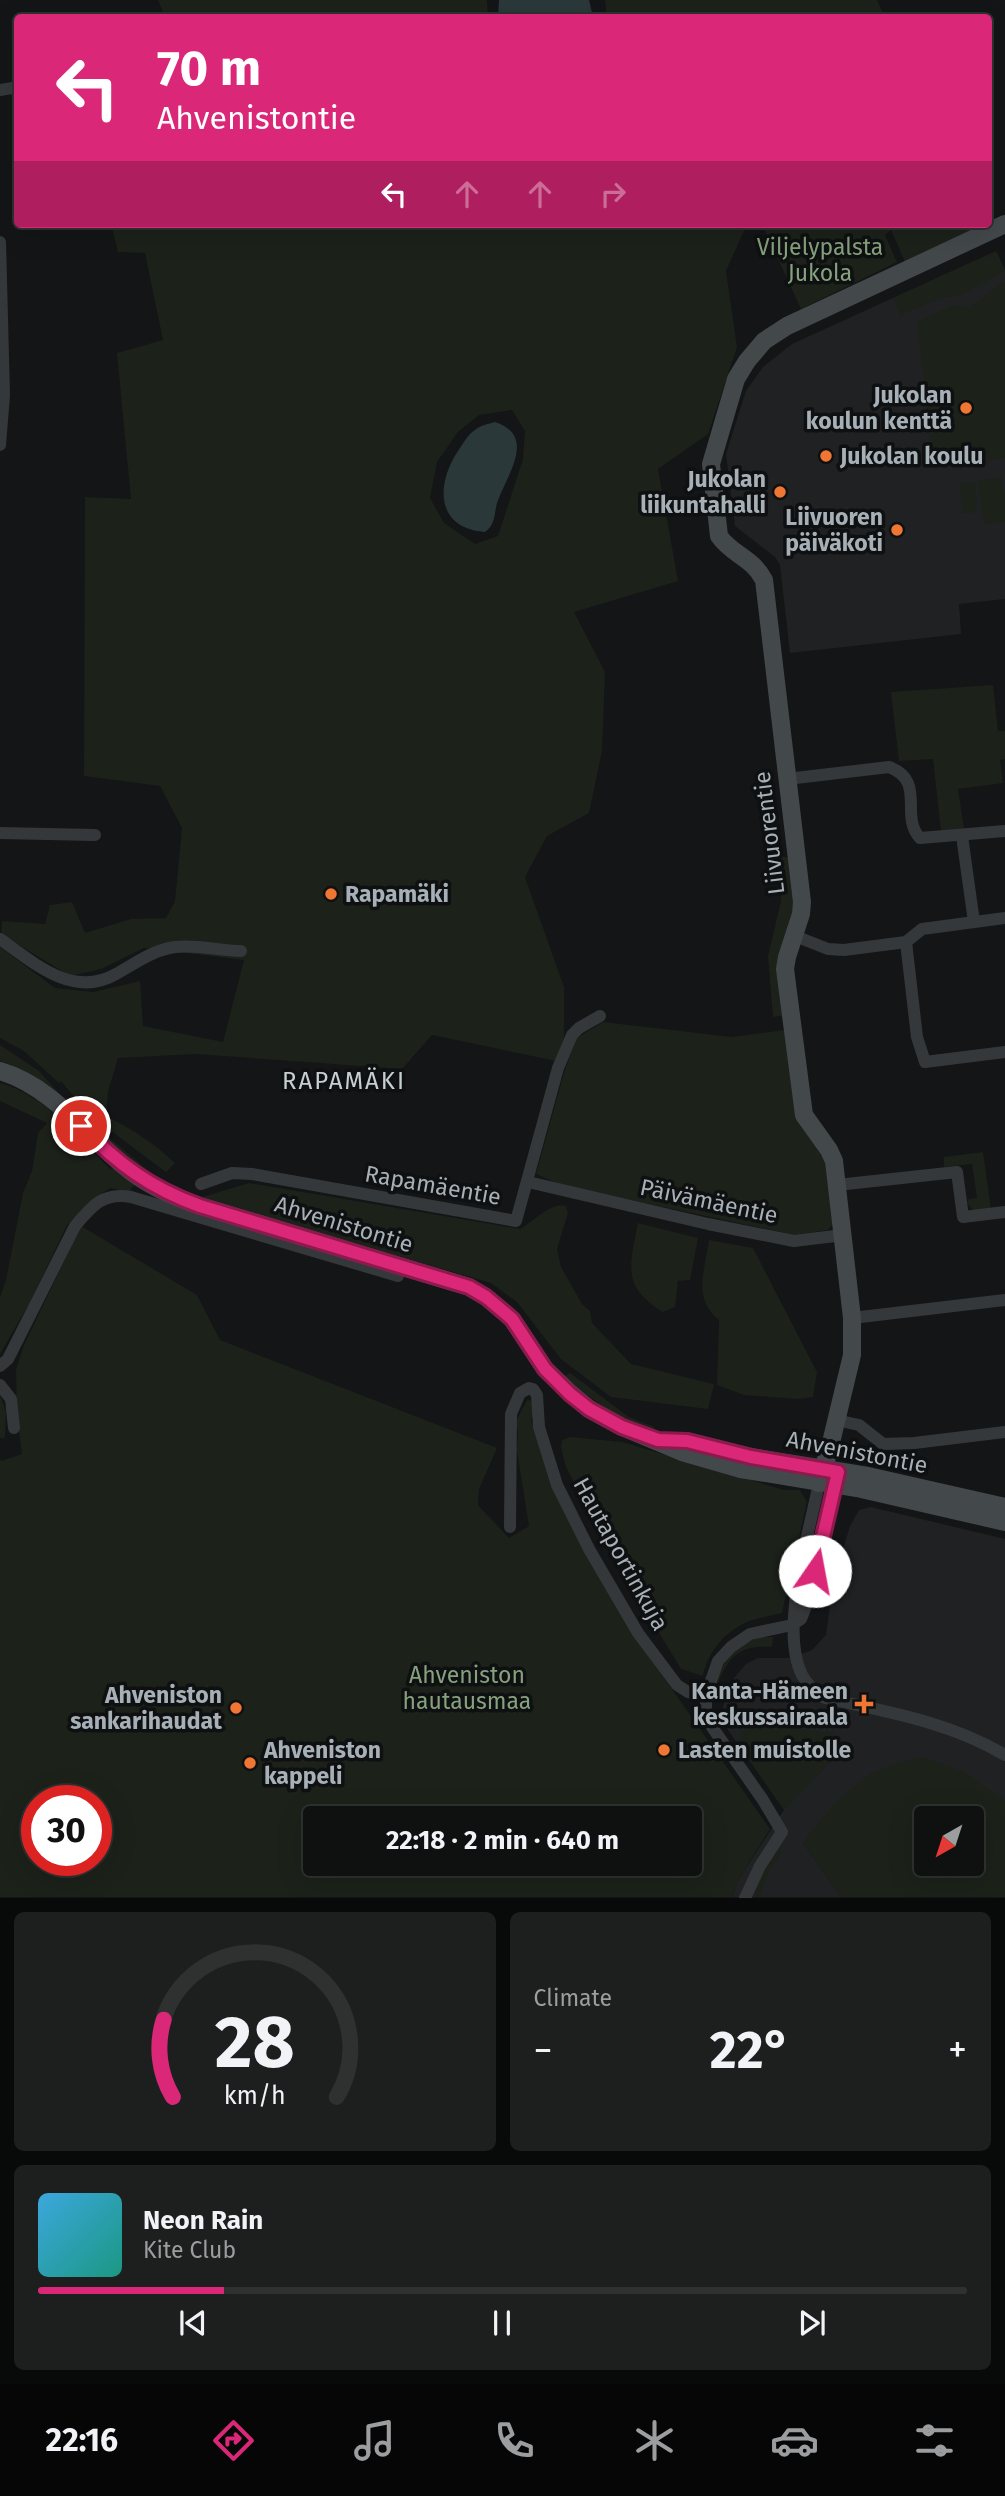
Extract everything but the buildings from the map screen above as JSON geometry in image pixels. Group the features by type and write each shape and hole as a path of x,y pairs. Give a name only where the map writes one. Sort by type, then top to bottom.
{"street":[{"name":"Liivuorentie","path":"829,1473 836,1420 852,1355 852,1318 843,1236 832,1155 807,1120 803,1109 786,969 802,902 764,580 757,567 723,542 719,536 711,464 736,379 764,341 787,326 1005,224"},
{"path":"0,242 4,395 0,445"},
{"path":"787,779 889,767 901,772 909,781 914,831 920,838 1005,831"},
{"path":"0,845 0,831 95,835"},
{"path":"962,836 974,922"},
{"path":"795,936 828,949 844,950 906,942 922,929 1005,918"},
{"path":"0,939 62,980 86,984 113,976 145,956 175,947 241,951"},
{"path":"906,942 917,1037 925,1062 1005,1052"},
{"name":"Rapamäentie","path":"201,1184 224,1175 252,1174 516,1221 558,1068 572,1035 600,1016"},
{"name":"Ahvenistontie","path":"0,1071 45,1094 126,1169 164,1192 200,1206 469,1287 486,1297 512,1319 545,1369 589,1409 622,1427 682,1452 741,1469 829,1473 1005,1507"},
{"path":"837,1185 957,1172 963,1217 1005,1212"},
{"name":"Päivämäentie","path":"528,1182 794,1241 843,1236"},
{"path":"0,1366 8,1359 75,1226 104,1198 116,1195 131,1197 398,1276"},
{"path":"852,1318 1005,1300"},
{"path":"0,1385 10,1399 15,1428"},
{"name":"Hautaportinkuja","path":"510,1527 511,1414 520,1394 529,1388 537,1395 539,1427 557,1485 596,1561 638,1633 677,1685 688,1692 706,1695"},
{"path":"836,1420 859,1425 883,1444 1005,1432"},
{"path":"746,1898 760,1866 782,1832 712,1727 706,1712 706,1695 718,1661 731,1647 750,1634 792,1625 801,1619 807,1607 826,1519 829,1473"},
{"name":"Ahvenistontie","path":"829,1473 1005,1522"},
{"path":"792,1625 802,1675 812,1689 825,1698 943,1726 966,1734 1005,1755"}],"shaded area":[{"path":"499,0 589,0 592,14 498,14"},
{"path":"996,251 1005,270 1005,599 959,604 961,634 790,653 780,565 775,557 735,526 726,454 746,391 763,367 792,344"},
{"path":"495,422 508,428 515,437 516,458 497,503 493,522 485,532 469,529 457,522 444,502 444,490 451,464 468,437 480,427"},
{"name":"Kanta-Hämeen keskussairaala","path":"871,1507 1005,1539 1005,1812 951,1793 803,1843 841,1897 732,1897 739,1878 784,1810 728,1730 722,1713 726,1694 734,1678 746,1664 758,1658 789,1658 812,1650 826,1635 833,1583 850,1526 859,1510"}],"green space":[{"path":"158,0 487,0 488,14 164,14"},
{"path":"605,0 877,0 884,14 607,14"},
{"path":"112,228 745,228 726,271 737,347 708,434 658,469 678,581 574,612 605,672 602,751 589,813 547,836 525,877 564,987 564,1038 556,1061 432,1035 402,1069 196,1054 118,1058 108,1092 106,1116 142,1137 175,1163 166,1172 97,1118 61,1081 59,1083 24,1051 0,1038 0,947 55,988 93,992 140,981 143,1026 223,1042 244,960 144,948 101,969 70,976 1,934 2,921 45,924 50,905 72,902 85,933 131,919 166,918 175,901 182,828 160,786 84,776 85,497 131,499 117,353 163,340 145,253 118,252","holes":["512,410 525,431 523,459 498,536 475,544 444,523 430,498 437,462 458,432 479,415"]},
{"name":"Viljelypalsta Jukola","path":"764,228 977,228 905,262 891,230 885,235 897,262 801,309"},
{"path":"996,251 1005,271 961,295 938,299 900,315 893,298"},
{"name":"Jukolan koulun kenttä","path":"1005,281 1005,458 934,467 917,322 952,306 970,307"},
{"path":"1001,477 1005,496 1005,522 984,524 978,480"},
{"path":"975,483 977,512 963,513 960,484"},
{"path":"993,685 998,731 1005,731 1005,759 1000,760 1003,783 958,789 964,829 941,831 933,759 899,761 891,692"},
{"path":"780,856 790,858 795,908 786,1015 773,1017 768,956 781,901"},
{"path":"603,1022 732,1037 785,1030 798,1115 827,1164 834,1223 828,1230 795,1235 561,1185 536,1174 565,1069 577,1038"},
{"path":"0,1045 39,1071 64,1099 145,1168 143,1171 41,1083 22,1070 0,1061"},
{"path":"0,1083 32,1097 46,1107 110,1169 113,1168 135,1184 129,1192 110,1188 88,1203 67,1225 30,1302 0,1354 0,1297 6,1280 23,1193 32,1171 38,1133 47,1123 0,1101"},
{"path":"983,1152 991,1209 974,1211 967,1203 969,1199 977,1198 972,1164 944,1167 944,1157"},
{"path":"249,1183 520,1229 555,1206 566,1206 568,1213 557,1249 561,1267 582,1304 590,1311 592,1323 631,1364 714,1384 708,1409 611,1397 561,1359 517,1302 491,1283 199,1198"},
{"path":"638,1223 698,1238 690,1280 678,1281 675,1307 663,1312 640,1293 632,1274 631,1263"},
{"name":"Ahveniston hautausmaa","path":"81,1226 197,1295 220,1340 497,1448 479,1489 478,1505 509,1538 529,1526 517,1451 516,1421 527,1400 535,1401 531,1421 540,1445 634,1635 770,1829 739,1878 732,1897 0,1897 0,1459 1,1461 22,1454 17,1417 16,1370 24,1345"},
{"path":"709,1240 753,1248 817,1372 813,1397 798,1399 744,1395 717,1385 719,1320 705,1303 702,1283"},
{"path":"570,1373 629,1417 654,1427 653,1430 595,1401 565,1376"},
{"path":"0,1395 6,1412 5,1437 2,1439 0,1437"},
{"path":"570,1437 622,1442 784,1490 800,1490 807,1502 782,1613 747,1622 729,1633 712,1653 703,1676 681,1669 595,1527 566,1467 561,1448 562,1440"},
{"path":"760,1637 773,1637 772,1647 742,1651 729,1662 715,1690 712,1689 729,1657 742,1646"},
{"path":"751,1725 834,1733 842,1739 841,1751 784,1810 739,1745 740,1734"},
{"path":"922,1757 966,1773 1005,1801 1005,1897 841,1897 803,1843 827,1812 858,1783 895,1764"},
{"path":"777,1848 782,1853 769,1870 759,1897 755,1897 756,1885"}],"place":[{"name":"Jukolan koulun kenttä","path":"966,408"},
{"name":"Jukolan koulu","path":"826,456"},
{"name":"Jukolan liikuntahalli","path":"780,492"},
{"name":"Liivuoren päiväkoti","path":"897,530"},
{"name":"Rapamäki","path":"331,894"},
{"name":"Kanta-Hämeen keskussairaala","path":"864,1704"},
{"name":"Ahveniston sankarihaudat","path":"236,1708"},
{"name":"Lasten muistolle","path":"664,1750"},
{"name":"Ahveniston kappeli","path":"250,1763"}],"district":[{"name":"RAPAMÄKI","path":"344,1081"}],"route":[{"path":"81,1126 126,1169 164,1192 200,1206 469,1287 500,1307 512,1319 545,1369 570,1394 589,1409 622,1427 658,1440 687,1441 751,1457 838,1472 815,1571"}]}
